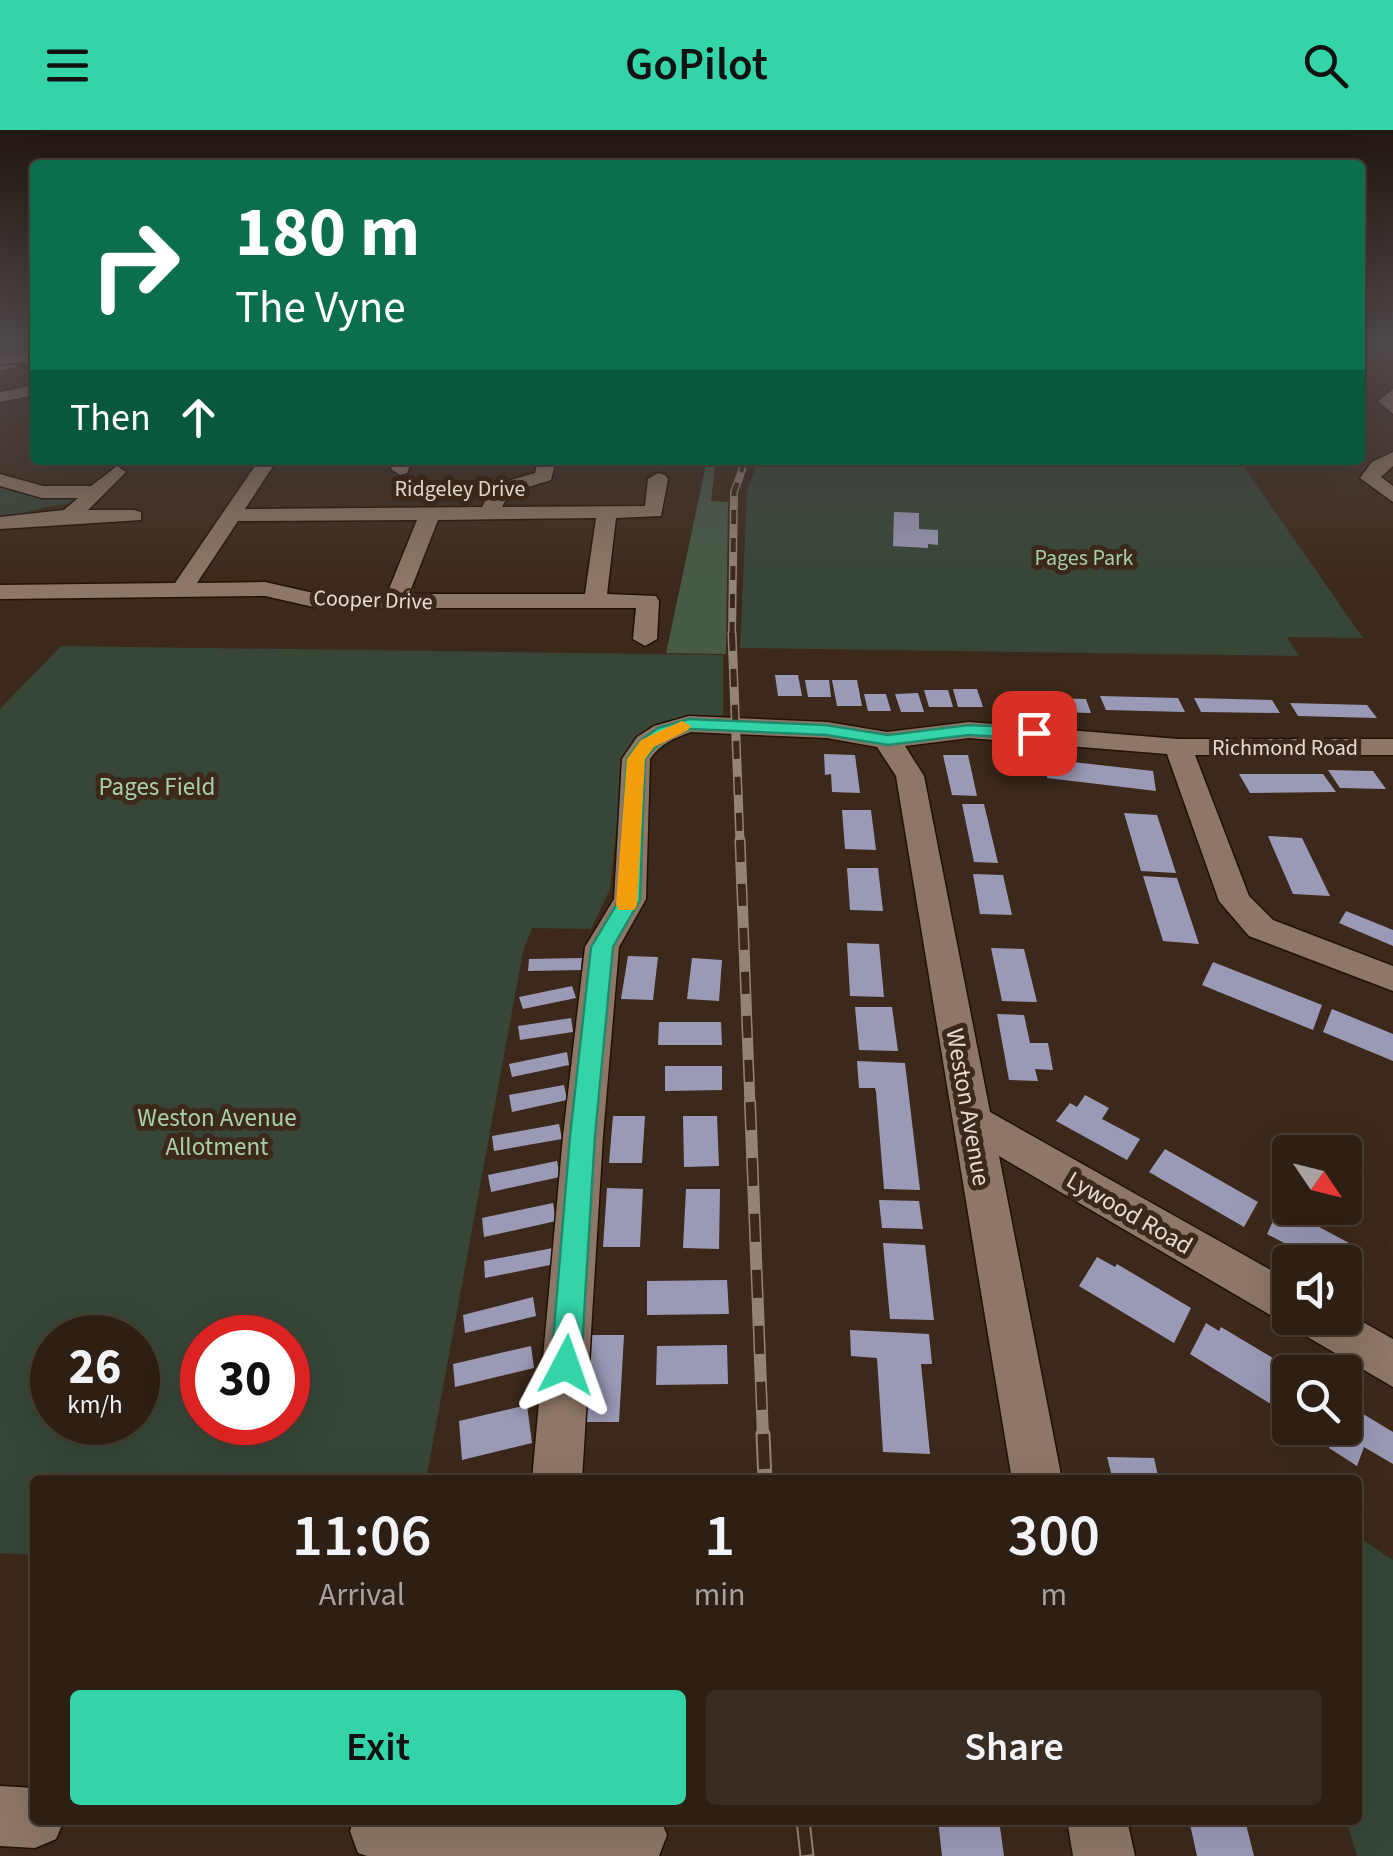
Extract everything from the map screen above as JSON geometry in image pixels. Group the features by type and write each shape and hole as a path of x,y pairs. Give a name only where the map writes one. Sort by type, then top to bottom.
{"street":[{"path":"1393,458 1378,466 1370,478 1393,496"},
{"path":"182,588 265,465"},
{"path":"490,512 501,489 544,476 546,465"},
{"path":"70,516 117,472"},
{"name":"Ridgeley Drive","path":"232,515 654,512 658,479"},
{"path":"0,480 42,492 94,492"},
{"path":"395,602 430,513"},
{"path":"595,601 608,513"},
{"path":"0,524 70,516 134,516"},
{"name":"Cooper Drive","path":"0,592 264,589 318,600 648,601 645,639"},
{"name":"Richmond Road","path":"557,1475 582,1136 602,947 630,900 636,759 647,744 664,732 689,724 791,728 888,740 969,730 1178,747 1393,747"},
{"name":"Weston Avenue","path":"888,740 910,776 1037,1475"},
{"name":"Richmond Road","path":"1178,747 1235,901 1261,928 1393,979"},
{"name":"Lywood Road","path":"970,1120 1272,1294"},
{"path":"1342,1335 1393,1364"},
{"path":"0,1816 30,1818"},
{"path":"1098,1825 1104,1856"},
{"path":"380,1830 567,1850 637,1835"}],"green space":[{"path":"706,465 715,465 711,501 728,502 726,654 666,653"},
{"name":"Pages Park","path":"756,465 1242,465 1363,638 1287,637 1299,656 740,648 747,491"},
{"path":"0,484 82,494 74,504 0,519"},
{"path":"61,646 723,655 723,715 661,725 624,759 610,889 591,929 532,928 523,952 427,1475 30,1475 30,1555 0,1553 0,709"},
{"path":"1362,1540 1393,1560 1393,1856 1357,1856 1348,1825 1362,1825"}],"building":[{"path":"894,512 919,513 919,529 938,530 938,545 893,546"},
{"path":"775,675 798,675 802,696 778,696"},
{"path":"805,680 829,680 831,697 808,697"},
{"path":"832,680 857,680 862,706 837,706"},
{"path":"953,689 977,689 983,707 958,707"},
{"path":"924,690 948,690 953,707 929,707"},
{"path":"918,693 924,712 901,712 895,694"},
{"path":"864,694 886,694 891,711 868,711"},
{"path":"1100,696 1178,698 1185,712 1106,710"},
{"path":"1008,697 1086,699 1091,713 1012,711"},
{"path":"1194,698 1272,700 1280,713 1201,712"},
{"path":"1290,703 1367,705 1377,718 1298,716"},
{"path":"824,754 855,755 860,793 832,792 831,774 825,775"},
{"path":"943,755 968,755 977,796 952,795"},
{"path":"1046,759 1153,771 1156,791 1047,778"},
{"path":"1328,770 1373,771 1386,789 1340,788"},
{"path":"1239,774 1323,774 1336,792 1250,793"},
{"path":"962,804 984,804 998,863 974,862"},
{"path":"842,810 871,810 876,850 845,849"},
{"path":"1124,813 1157,815 1176,873 1141,871"},
{"path":"1268,836 1302,838 1330,896 1293,894"},
{"path":"847,868 878,868 883,911 850,910"},
{"path":"973,874 1003,875 1012,915 980,914"},
{"path":"1143,876 1177,878 1199,944 1163,941"},
{"path":"1346,911 1393,930 1393,946 1339,923"},
{"path":"847,943 879,944 884,997 850,996"},
{"path":"991,948 1024,949 1037,1002 1002,1001"},
{"path":"628,956 658,957 653,1000 621,999"},
{"path":"582,958 581,970 528,971 529,959"},
{"path":"692,958 722,960 719,1001 687,999"},
{"path":"1213,962 1322,1005 1313,1030 1202,985"},
{"path":"572,986 576,998 523,1009 519,997"},
{"path":"855,1007 892,1007 898,1051 859,1050"},
{"path":"1332,1009 1393,1034 1393,1061 1323,1032"},
{"path":"997,1014 1024,1015 1030,1043 1048,1043 1053,1070 1035,1069 1038,1081 1009,1080"},
{"path":"571,1018 573,1032 520,1040 518,1026"},
{"path":"659,1022 721,1022 722,1045 658,1045"},
{"path":"567,1052 569,1065 512,1077 509,1064"},
{"path":"857,1061 905,1063 920,1190 884,1189 876,1092 875,1088 859,1088"},
{"path":"665,1066 722,1066 722,1090 665,1091"},
{"path":"564,1085 567,1100 512,1112 509,1095"},
{"path":"1085,1095 1109,1108 1102,1119 1140,1139 1127,1160 1056,1121 1070,1103 1077,1107"},
{"path":"613,1116 645,1116 642,1163 609,1163"},
{"path":"683,1116 717,1116 719,1166 684,1167"},
{"path":"559,1124 562,1139 494,1151 492,1136"},
{"path":"1165,1149 1258,1202 1244,1227 1149,1172"},
{"path":"557,1161 560,1177 491,1192 488,1175"},
{"path":"607,1188 643,1189 640,1247 603,1247"},
{"path":"686,1189 720,1189 719,1249 683,1248"},
{"path":"879,1200 919,1201 923,1229 882,1228"},
{"path":"553,1203 556,1221 484,1237 482,1218"},
{"path":"1272,1223 1315,1225 1353,1245 1288,1245 1267,1234"},
{"path":"883,1243 925,1245 934,1320 890,1319"},
{"path":"553,1248 555,1264 485,1278 484,1261"},
{"path":"1097,1257 1115,1267 1117,1264 1191,1308 1174,1343 1079,1286"},
{"path":"727,1280 729,1314 647,1315 647,1281"},
{"path":"533,1297 536,1316 465,1333 463,1315"},
{"path":"1206,1323 1219,1331 1221,1327 1272,1358 1272,1405 1190,1354"},
{"path":"850,1330 929,1334 932,1364 921,1364 930,1454 883,1452 877,1358 851,1356"},
{"path":"588,1335 624,1335 619,1422 582,1422"},
{"path":"727,1345 728,1384 656,1385 657,1346"},
{"path":"531,1346 534,1368 455,1387 453,1364"},
{"path":"527,1405 532,1443 462,1460 459,1421"},
{"path":"1362,1413 1393,1432 1393,1464 1364,1447 1357,1466 1329,1448 1362,1445"},
{"path":"1107,1457 1154,1458 1158,1475 1112,1475"},
{"path":"939,1825 1000,1825 1004,1856 942,1856"},
{"path":"1190,1825 1246,1825 1254,1856 1197,1856"}],"railway":[{"path":"741,472 743,465"},
{"path":"732,634 734,492 742,470"},
{"path":"732,634 740,843"},
{"path":"740,840 750,1105"},
{"path":"750,1102 763,1437"},
{"path":"763,1434 765,1475"},
{"path":"804,1825 807,1856"}],"slow traffic":[{"path":"626,905 630,900 636,759 647,744 682,726"}],"route":[{"path":"566,1365 582,1136 602,947 630,900 636,759 647,744 664,732 689,724 826,730 888,740 969,730 1034,733"}],"park label":[{"name":"Pages Field","path":"157,786"},
{"name":"Weston Avenue Allotment","path":"217,1132"}]}
